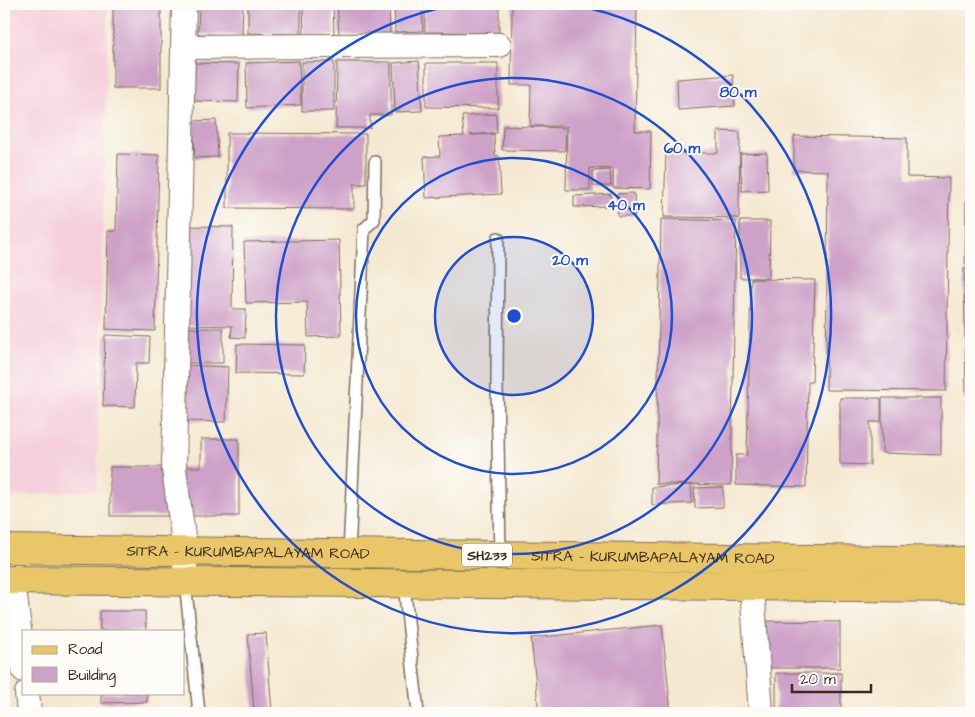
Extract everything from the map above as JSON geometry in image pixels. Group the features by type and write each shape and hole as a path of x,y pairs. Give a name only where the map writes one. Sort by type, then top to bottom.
{"main road":[{"name":"SITRA - KURUMBAPALAYAM ROAD","path":"4,549 971,561"},
{"name":"SITRA - KURUMBAPALAYAM ROAD","path":"8,580 971,588"}],"street":[{"path":"184,4 174,468 185,552 185,581"},
{"path":"183,47 499,45"},
{"path":"8,580 22,659"},
{"path":"752,587 761,713"},
{"path":"26,694 29,713"}],"lane":[{"path":"349,554 364,229 374,220 375,162"},
{"path":"498,238 497,383 500,556"},
{"path":"185,581 199,713"},
{"path":"404,584 418,713"}],"shaded area":[{"path":"4,4 108,4 97,490 4,497"}],"building":[{"path":"113,4 161,4 161,88 113,88"},
{"path":"199,4 243,4 242,35 198,34"},
{"path":"248,4 301,4 301,34 248,33"},
{"path":"303,4 333,4 334,35 304,36"},
{"path":"337,4 389,4 390,33 339,35"},
{"path":"394,4 422,4 423,31 395,32"},
{"path":"425,4 499,4 499,33 425,32"},
{"path":"512,4 637,4 635,131 651,131 650,189 613,188 613,169 590,168 590,190 566,190 567,126 530,126 531,85 511,85"},
{"path":"299,61 301,105 247,108 246,63"},
{"path":"419,61 422,111 395,112 393,63"},
{"path":"302,62 334,62 334,111 302,111"},
{"path":"337,62 391,62 391,115 370,115 370,128 336,128"},
{"path":"195,63 239,64 238,102 194,101"},
{"path":"426,63 498,63 498,108 426,107"},
{"path":"733,75 735,106 678,110 677,79"},
{"path":"496,114 497,133 470,135 494,134 495,156 499,156 501,194 426,198 424,157 440,156 439,137 464,136 462,116"},
{"path":"216,120 218,157 195,158 193,121"},
{"path":"503,126 566,128 565,151 502,150"},
{"path":"718,131 740,132 739,218 664,217 666,153 718,153"},
{"path":"227,133 366,134 366,184 354,184 354,209 227,208"},
{"path":"794,136 907,138 907,177 949,178 946,391 826,390 828,171 794,170"},
{"path":"767,153 768,190 742,191 740,154"},
{"path":"118,154 159,155 155,331 106,329 108,231 116,231"},
{"path":"610,170 611,186 593,186 593,171"},
{"path":"634,193 635,216 618,216 617,194"},
{"path":"611,194 611,206 574,207 574,196"},
{"path":"966,198 971,198 971,263 965,263"},
{"path":"661,219 736,221 731,485 656,484"},
{"path":"740,221 770,221 769,278 740,278"},
{"path":"189,226 233,227 232,309 246,309 245,338 231,337 232,326 187,325"},
{"path":"339,240 341,336 308,337 307,302 246,303 244,242"},
{"path":"964,269 971,269 971,394 966,394"},
{"path":"751,279 815,280 812,382 808,382 806,487 736,485 736,455 747,455"},
{"path":"187,328 223,328 223,363 186,363"},
{"path":"105,335 150,337 149,363 136,363 135,407 103,406"},
{"path":"237,344 305,345 304,374 236,373"},
{"path":"185,365 228,367 226,422 183,421"},
{"path":"840,398 881,398 881,422 870,422 870,465 840,464"},
{"path":"882,398 941,398 941,455 882,453"},
{"path":"201,439 239,439 239,516 110,516 110,467 201,467"},
{"path":"691,485 692,503 652,505 652,487"},
{"path":"723,487 723,507 695,508 694,488"},
{"path":"100,611 145,611 146,630 100,630"},
{"path":"763,621 840,622 840,668 763,668"},
{"path":"662,625 671,713 539,713 531,638"},
{"path":"266,633 272,713 254,713 248,634"},
{"path":"776,673 841,673 841,713 776,713"},
{"path":"4,688 6,713 4,713"},
{"path":"101,694 147,694 147,702 101,703"}]}
